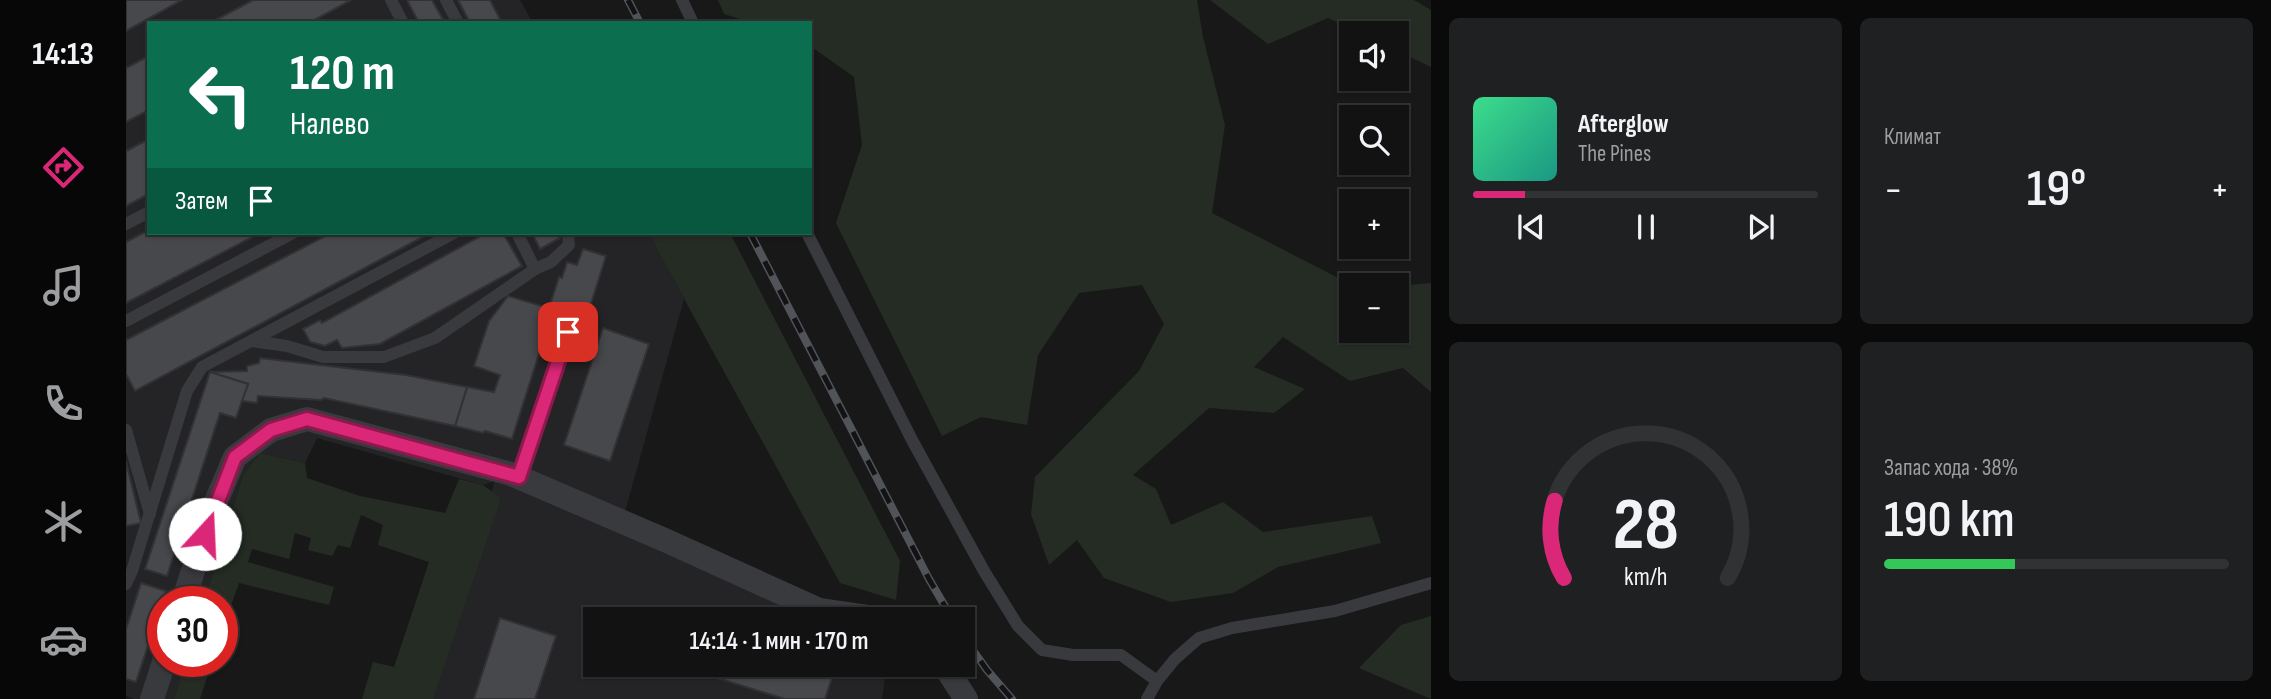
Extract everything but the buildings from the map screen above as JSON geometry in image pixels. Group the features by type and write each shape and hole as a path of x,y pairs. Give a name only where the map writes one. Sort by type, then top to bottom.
{"street":[{"path":"188,586 212,511 235,457 271,430 307,419 519,477 812,607"},
{"path":"152,699 159,677"},
{"path":"952,677 966,699"}],"lane":[{"path":"391,0 402,21"},
{"path":"446,0 457,21"},
{"path":"681,0 691,21"},
{"path":"126,224 147,213"},
{"path":"126,321 289,235"},
{"path":"126,584 187,391 202,367 450,235"},
{"path":"518,235 535,269"},
{"path":"251,340 287,345 323,357 384,357 435,338 535,269 551,262 569,246 568,235"},
{"path":"808,235 912,440 984,571 1018,626 1042,650 1073,655 1121,655 1157,681"},
{"path":"519,477 568,332"},
{"path":"126,430 150,514"},
{"path":"1147,699 1157,681 1175,659 1199,638 1232,628 1335,611 1431,583"}],"shaded area":[{"path":"126,0 520,0 532,21 147,21 147,235 649,235 684,299 620,530 823,607 583,607 583,677 885,677 882,699 424,699 495,481 483,485 317,438 305,463 260,453 243,475 209,586 147,586 147,677 181,677 174,699 134,699 126,696"},
{"path":"718,0 1197,0 1203,37 1225,125 1212,213 1339,278 1339,343 1409,343 1409,285 1431,283 1431,392 1403,368 1350,381 1283,337 1254,367 1305,389 1274,413 1209,408 1133,475 1156,489 1171,525 1223,502 1263,532 1372,516 1381,543 1278,567 1233,593 1171,602 1104,578 1077,540 1049,565 1031,514 1035,477 1139,371 1164,324 1142,285 1079,293 1038,355 1027,425 981,417 942,436 836,223 862,145 854,77 812,47 812,21 747,21 724,14"},
{"path":"1210,0 1414,0 1431,10 1431,67 1409,57 1409,21 1339,21 1339,23 1328,18 1268,44"},
{"path":"649,235 731,235 900,561 896,600 840,583"},
{"path":"260,453 305,463 307,478 360,496 445,513 459,479 483,485 501,498 433,699 362,699 373,662 394,667 429,562 378,545 383,525 361,515 350,548 338,545 332,556 308,550 311,538 295,533 289,559 252,549 248,562 334,587 329,605 239,583 238,586 209,586 243,475"},
{"path":"1431,616 1431,699 1359,668 1401,625"},
{"path":"181,677 207,677 200,699 174,699"}],"railway":[{"path":"628,0 639,21"},
{"path":"751,235 945,607"},
{"path":"975,653 1012,699"}],"route":[{"path":"205,534 235,457 271,430 307,419 519,477 568,332"}]}
